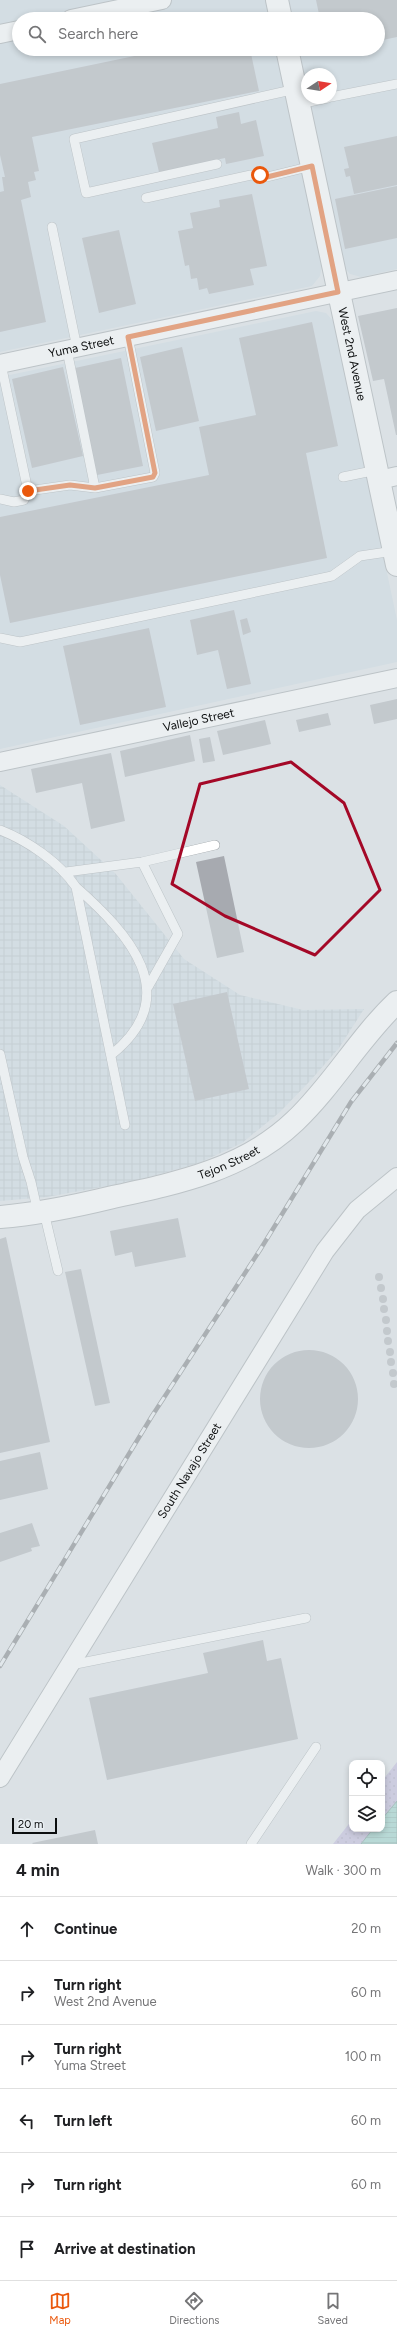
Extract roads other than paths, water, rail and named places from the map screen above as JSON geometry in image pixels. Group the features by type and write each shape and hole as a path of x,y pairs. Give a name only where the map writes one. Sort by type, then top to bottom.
{"street":[{"path":"105,12 162,0"},
{"path":"277,0 280,12"},
{"path":"0,34 12,31"},
{"name":"West 2nd Avenue","path":"288,56 338,292 384,476 395,558"},
{"name":"Yuma Street","path":"0,364 397,280"},
{"name":"Vallejo Street","path":"0,762 397,678"},
{"name":"Tejon Street","path":"0,1217 41,1213 178,1183 216,1170 263,1146 289,1127 306,1110 364,1037 397,1002"},
{"name":"South Navajo Street","path":"0,1778 325,1251 358,1210 397,1177"}],"lane":[{"path":"337,96 397,84"},
{"path":"217,164 86,193 74,139 301,97"},
{"path":"146,198 251,174 267,177 312,166"},
{"path":"52,227 95,488"},
{"path":"28,491 70,485 95,488 153,477 155,473 128,337"},
{"path":"0,364 28,491 24,500 14,502 0,499"},
{"path":"343,477 384,476"},
{"path":"0,638 20,642 332,576 360,556 395,558"},
{"path":"0,830 18,837 66,872 76,887 114,922 135,952 144,970 148,987"},
{"path":"66,872 142,862 215,844"},
{"path":"111,1054 128,1041 136,1028 144,1008 148,987 178,934 142,862"},
{"path":"76,887 125,1126"},
{"path":"0,1054 23,1157 58,1271"},
{"path":"71,1665 306,1618"},
{"path":"251,1844 316,1747"}],"railway":[{"path":"0,1666 152,1416 260,1250 351,1102 397,1043"}]}
